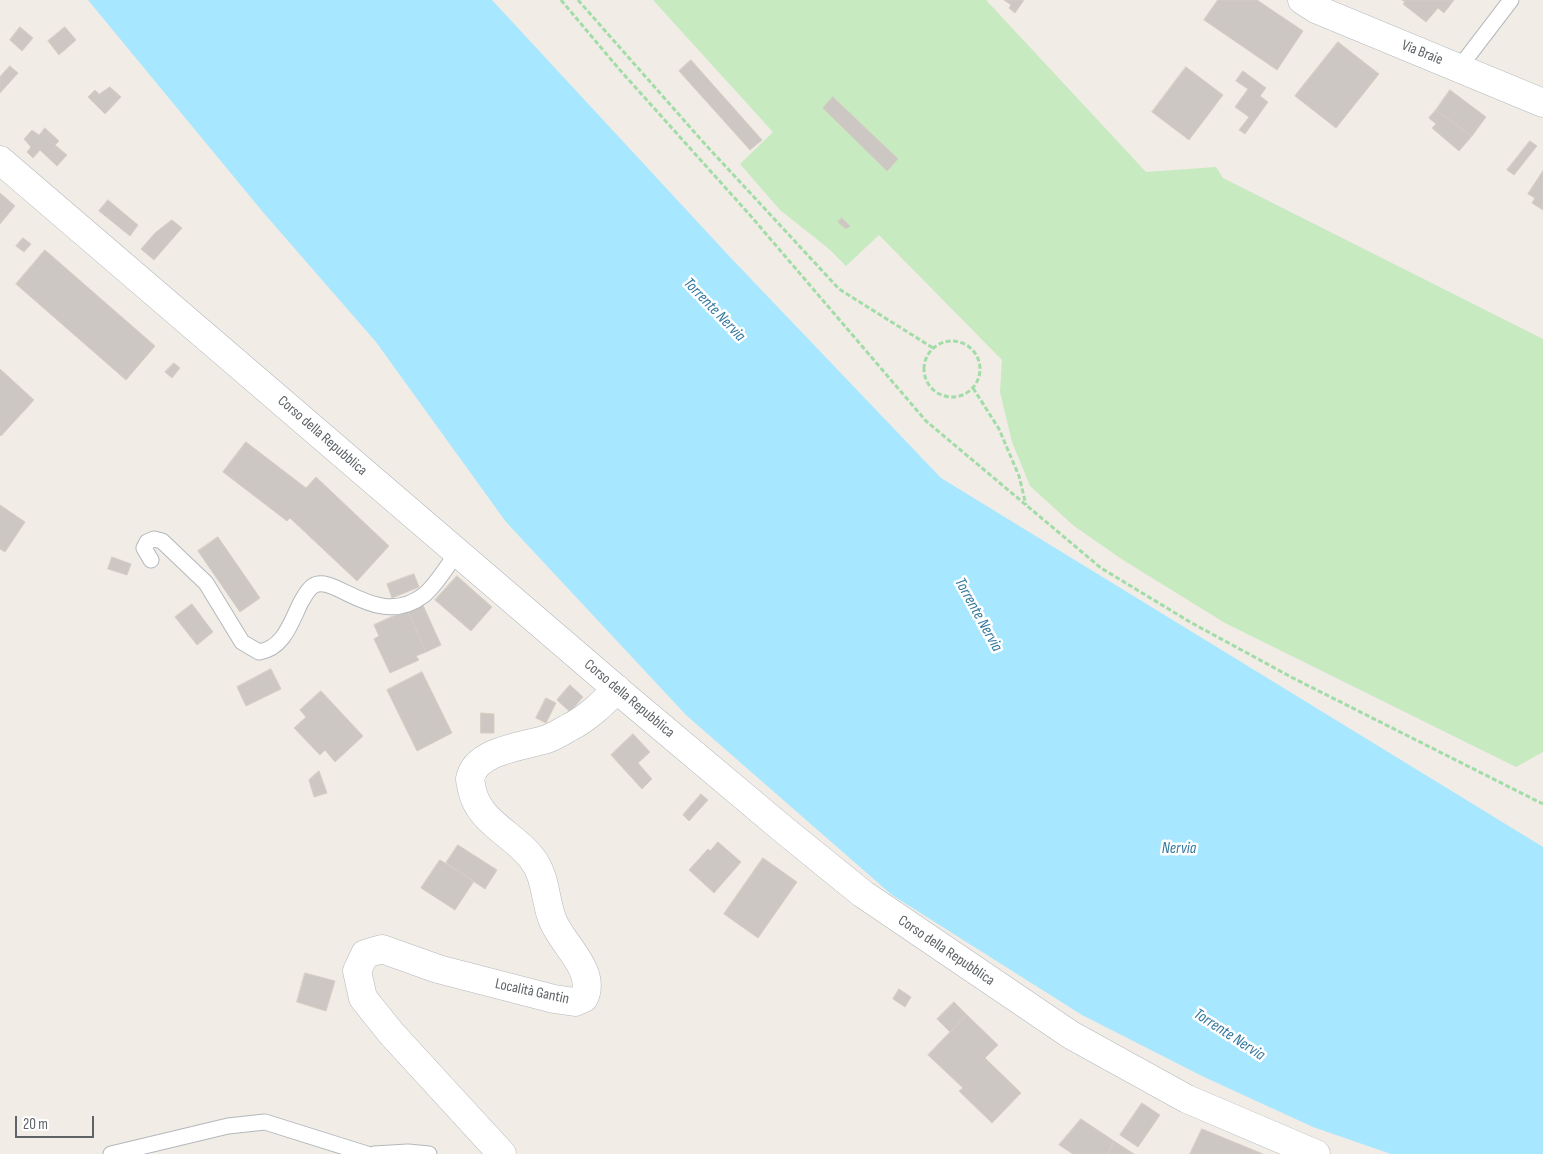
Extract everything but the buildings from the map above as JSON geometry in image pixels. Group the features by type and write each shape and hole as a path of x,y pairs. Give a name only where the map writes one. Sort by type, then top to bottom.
{"main road":[{"name":"Via Braie","path":"1302,0 1316,9 1543,103"},
{"name":"Corso della Repubblica","path":"0,160 457,553 784,830 863,894 1071,1035 1187,1099 1316,1154"},
{"name":"Località Gantin","path":"502,1154 391,1033 363,998 357,971 365,954 382,950 438,969 554,999 575,1002 584,998 588,990 585,976 579,962 553,921 542,875 531,856 493,824 474,800 470,780 476,767 485,758 548,738 573,726 617,689"}],"lane":[{"path":"1459,68 1511,0"},
{"path":"151,560 144,548 147,542 154,539 162,541 206,582 242,642 259,652 269,650 279,643 305,595 313,586 325,583 364,602 387,608 398,606 416,600 426,593 457,553"},
{"path":"111,1154 228,1126 266,1122 367,1154"},
{"path":"374,1154 408,1152 429,1154"}],"path":[{"path":"561,0 619,69 755,221 926,421 1101,568 1190,622 1292,678 1543,804"},
{"path":"578,0 704,143 839,289 933,348"},
{"path":"946,342 960,342 972,349 980,361 980,375 973,388 962,396 950,397 937,393 928,384 924,372 926,359 933,348 946,342"},
{"path":"973,388 1000,429 1018,476 1026,506"}],"green space":[{"path":"653,0 986,0 1146,172 1216,167 1223,178 1543,339 1543,752 1516,767 1225,623 1123,560 1074,526 1030,486 1012,442 1000,392 1002,360 879,235 846,266 829,249 780,210 740,164 773,132"}],"water":[{"name":"Nervia","path":"88,0 492,0 730,257 941,478 1543,847 1543,1154 1391,1154 1313,1127 1204,1077 1082,1015 892,895 686,715 506,522 376,342 262,211"}],"water label":[{"name":"Torrente Nervia","path":"714,310"},
{"name":"Torrente Nervia","path":"978,615"},
{"name":"Torrente Nervia","path":"1229,1035"}]}
